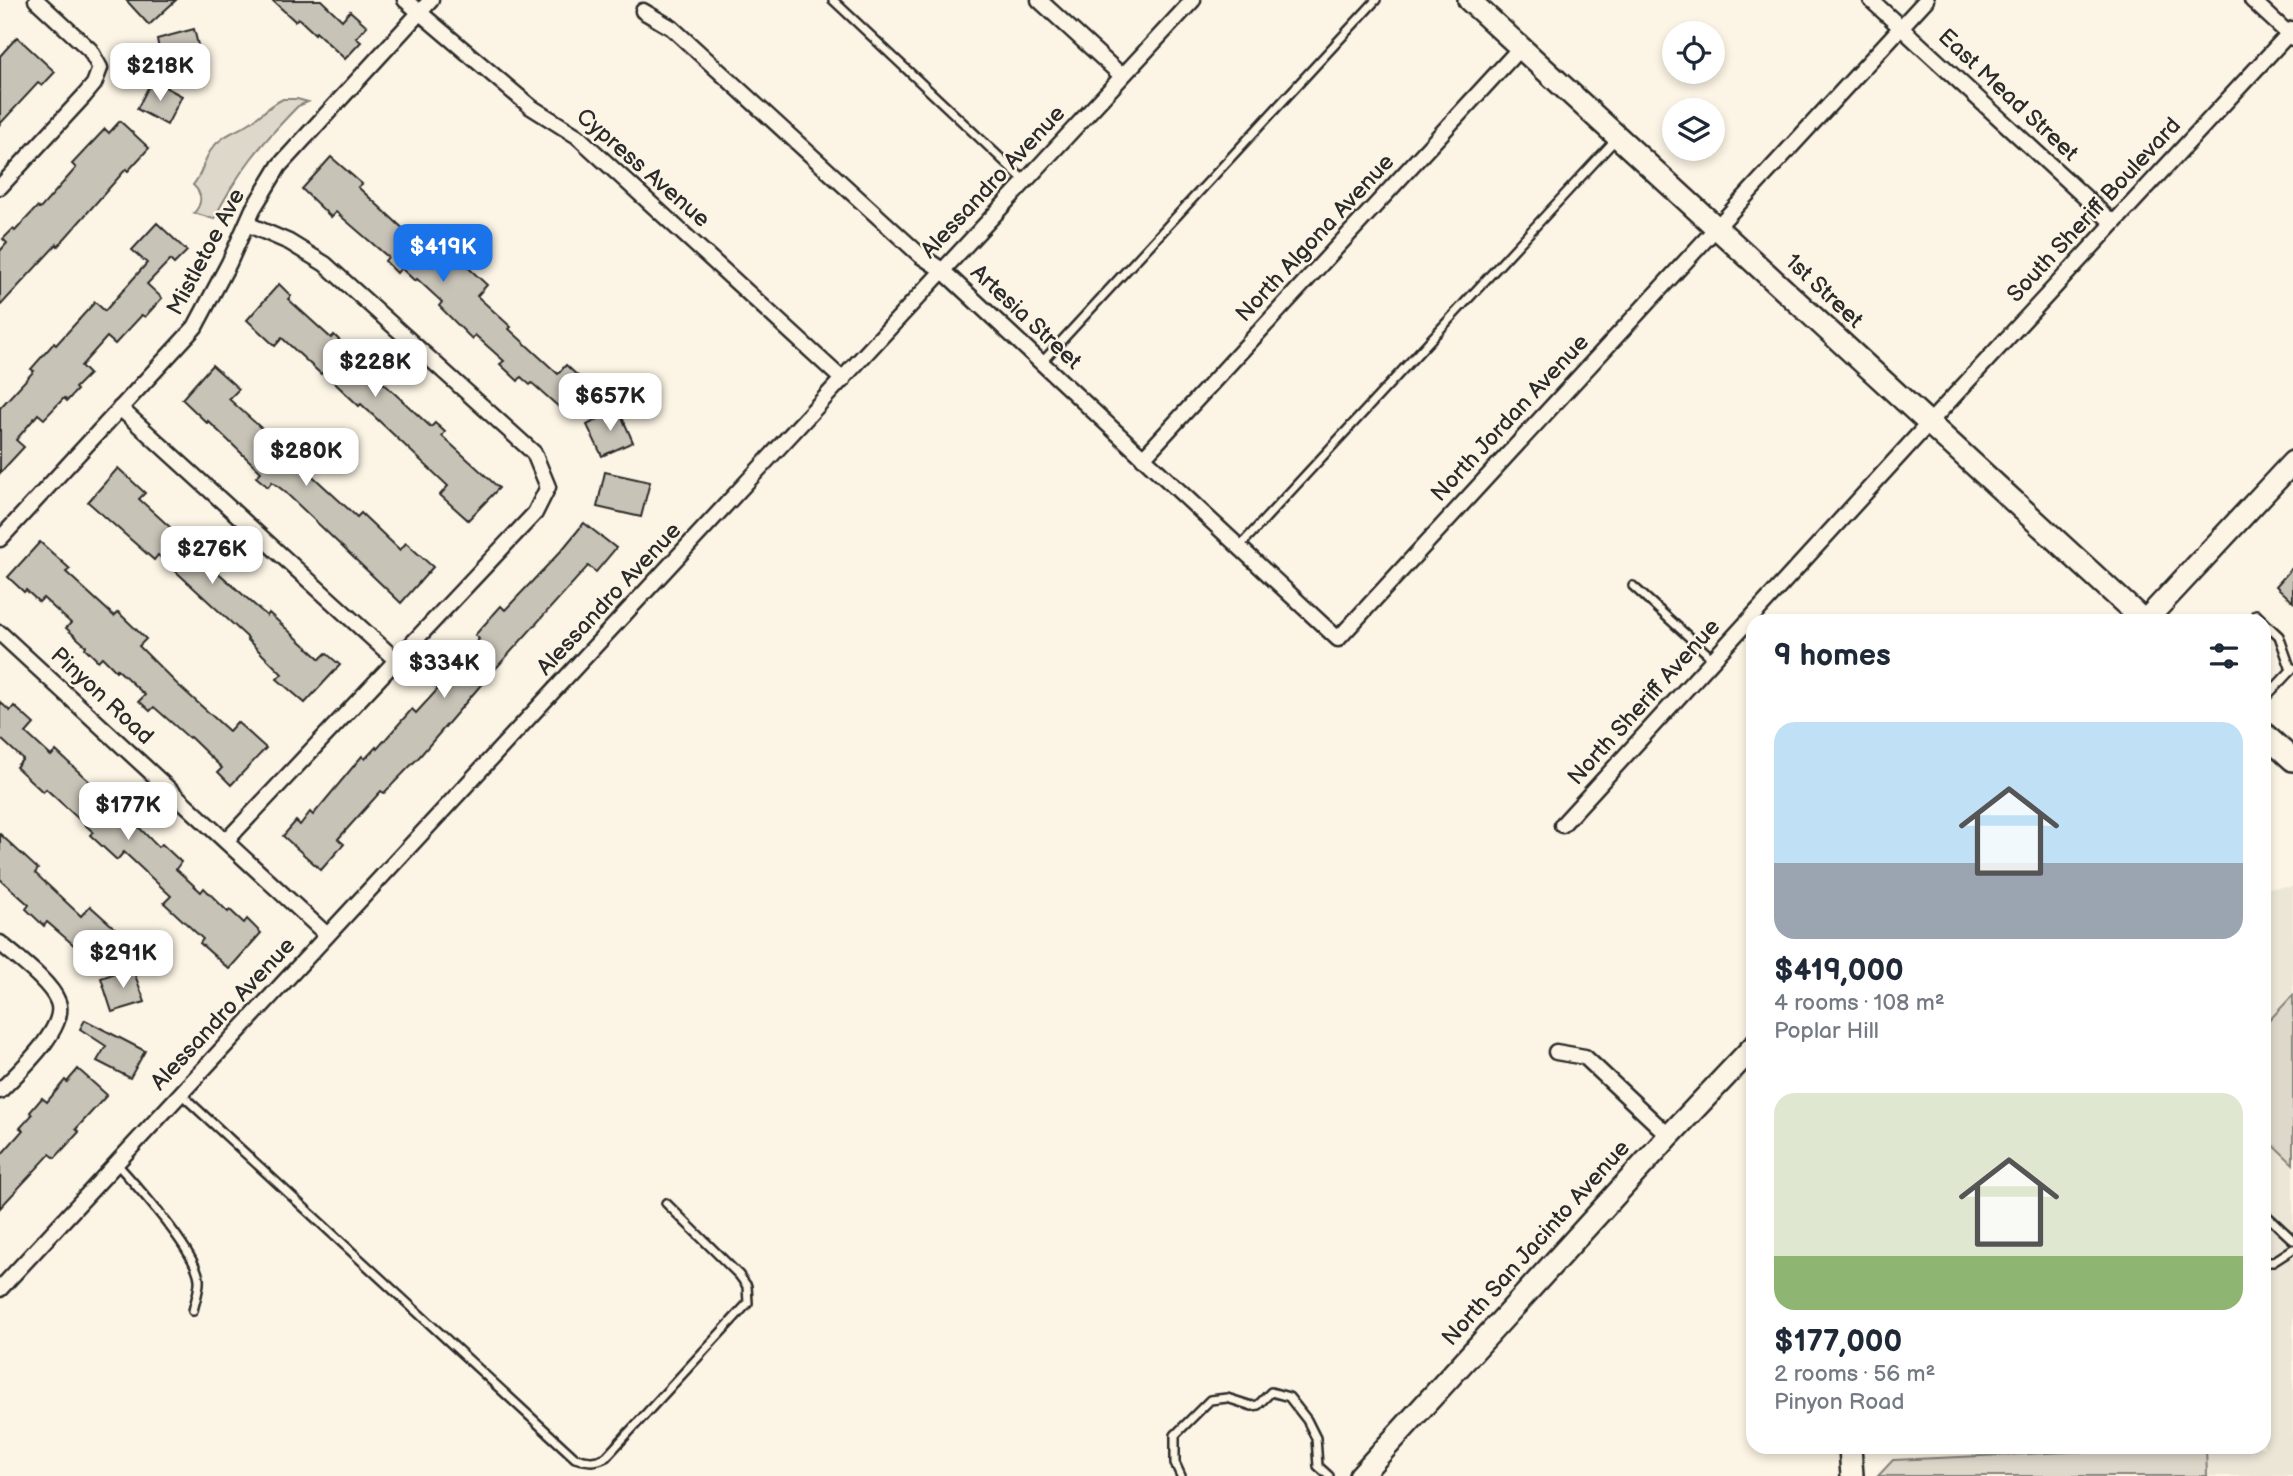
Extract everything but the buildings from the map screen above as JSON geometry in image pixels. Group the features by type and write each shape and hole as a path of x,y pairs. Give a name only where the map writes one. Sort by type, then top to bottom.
{"street":[{"path":"0,187 94,84 100,68 90,50 36,0"},
{"name":"Cypress Avenue","path":"405,0 531,107 577,136 843,380"},
{"name":"Mistletoe Ave","path":"0,539 195,327 279,166 431,0"},
{"path":"1039,0 1122,76"},
{"name":"Alessandro Avenue","path":"0,1289 1193,0"},
{"name":"1st Street","path":"1469,0 2136,614"},
{"name":"East Mead Street","path":"1871,0 2113,223"},
{"name":"North Jordan Avenue","path":"1338,639 1926,0"},
{"path":"2252,0 2291,33"},
{"name":"Artesia Street","path":"643,11 672,28 921,256 942,270 1338,639"},
{"name":"South Sheriff Boulevard","path":"1929,423 2291,33"},
{"name":"North Algona Avenue","path":"1143,458 1520,48"},
{"path":"226,841 536,513 548,487 534,453 326,264 289,242 247,224"},
{"path":"120,408 396,660"},
{"name":"North Sheriff Avenue","path":"1754,614 1929,423"},
{"path":"2151,614 2293,462"},
{"name":"North Sheriff Avenue","path":"1562,825 1746,623"},
{"name":"Pinyon Road","path":"0,633 327,935"},
{"path":"2271,740 2293,760"},
{"path":"0,943 47,986 58,1002 60,1014 54,1030 0,1091"},
{"path":"1556,1052 1585,1057 1669,1136"},
{"name":"North San Jacinto Avenue","path":"1360,1476 1746,1054"},
{"path":"1850,1454 1852,1476"}],"lane":[{"path":"833,0 1025,181"},
{"path":"1041,363 1376,0"},
{"path":"1239,547 1563,199 1617,137"},
{"path":"1633,586 1713,659"},
{"path":"2271,629 2279,636 2292,669 2271,692"},
{"path":"181,1093 575,1458 598,1461 606,1457 748,1303 747,1286 739,1275 666,1203"},
{"path":"117,1163 152,1202 195,1266 199,1280 193,1311"},
{"path":"2271,1220 2293,1240"},
{"path":"2271,1262 2293,1249"},
{"path":"1181,1476 1175,1463 1175,1435 1210,1400 1227,1398 1252,1406 1258,1405 1271,1392 1289,1397 1307,1420 1316,1438 1318,1466 1329,1476"}],"shaded area":[{"path":"283,99 308,102 298,106 261,146 241,172 214,219 194,213 200,199 199,192 193,185 211,150 225,137"},
{"path":"2293,887 2293,1476 2207,1476 2206,1454 2271,1454 2271,888"},
{"path":"2293,995 2293,1164 2271,1143 2271,1019"},
{"path":"2026,1454 2206,1454 2207,1476 1878,1476 1893,1460"}]}
